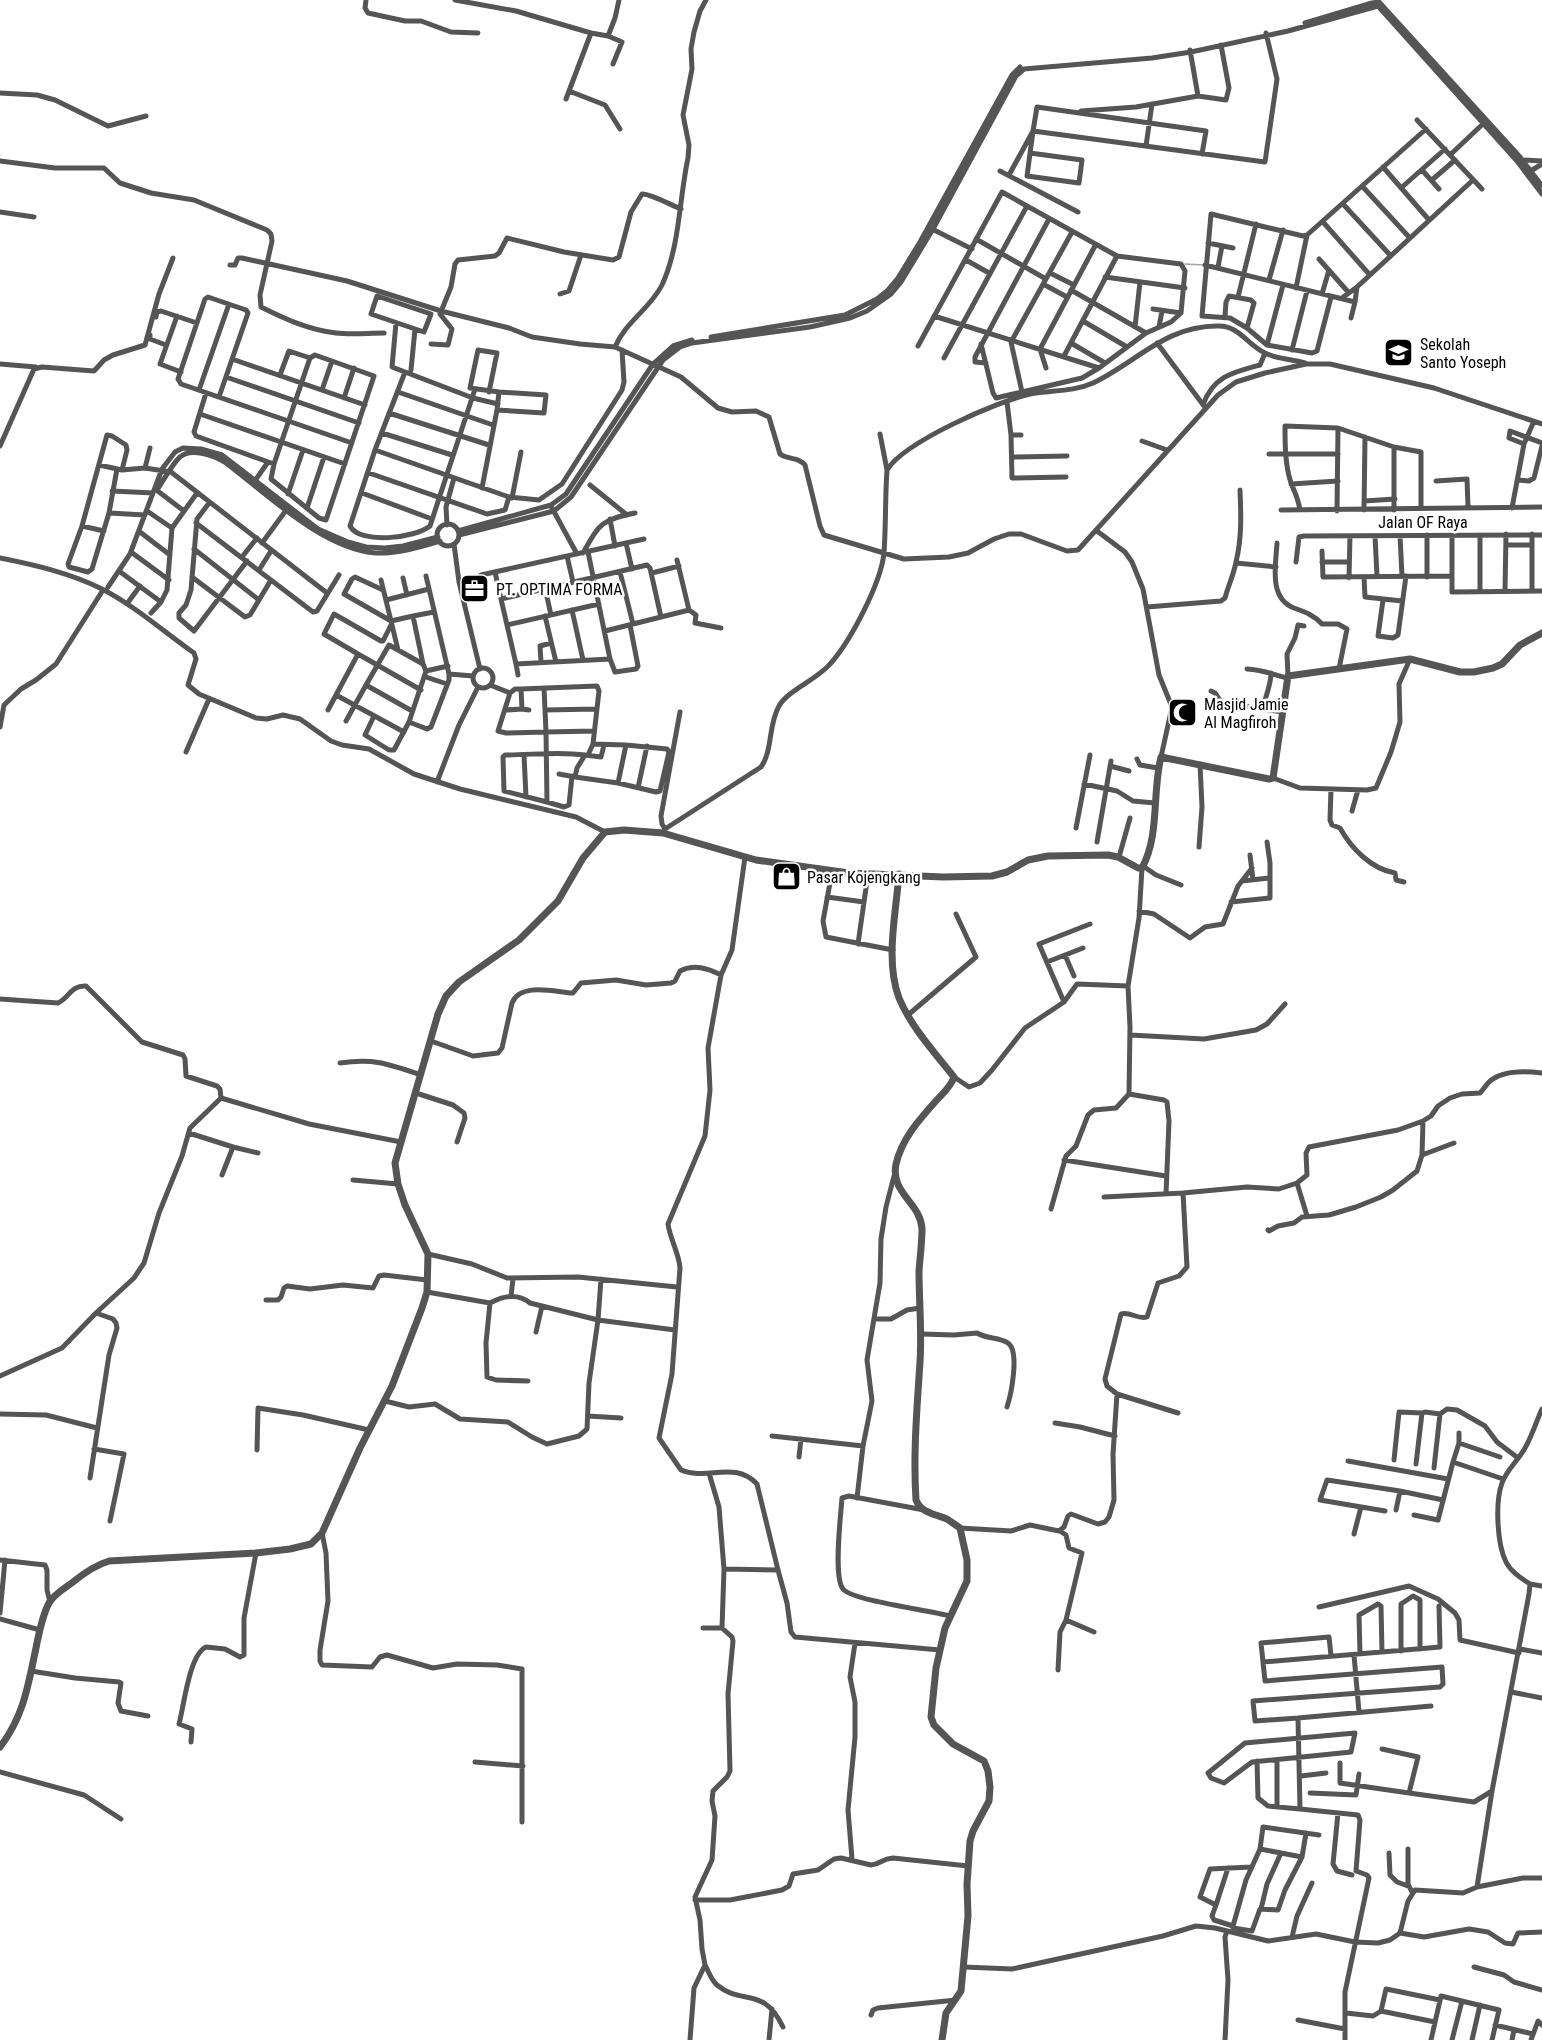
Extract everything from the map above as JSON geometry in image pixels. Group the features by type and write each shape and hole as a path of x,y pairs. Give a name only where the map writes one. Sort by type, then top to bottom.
{"street":[{"path":"366,0 365,8 368,13 405,21 421,21 451,32 478,33"},
{"path":"455,0 516,11 608,36 622,42 613,64"},
{"path":"608,36 619,0"},
{"path":"615,347 621,332 641,312 660,287 671,256 681,209 689,145 683,115 692,69 691,49 700,11 706,0"},
{"path":"459,533 553,508 571,497 655,366 680,346 810,327 850,318 891,294 901,282 1016,76 1023,68 1073,66 1221,45 1378,4 1529,172 1541,182"},
{"path":"566,99 591,33"},
{"path":"1033,131 1265,162 1277,79 1266,35"},
{"path":"1070,112 1152,104 1198,96 1226,100 1229,88 1221,45"},
{"path":"1190,50 1198,96"},
{"path":"569,91 605,105 620,129"},
{"path":"0,93 37,95 55,100 108,126 146,116"},
{"path":"1146,146 1152,104"},
{"path":"1030,153 1082,160 1079,183 1027,176 1030,153 1033,131 1037,107 1206,131 1202,154"},
{"path":"1417,120 1482,189"},
{"path":"1432,180 1485,122"},
{"path":"1485,122 1522,160 1542,194"},
{"path":"1296,288 1307,235 1426,129"},
{"path":"1009,176 1033,131"},
{"path":"1401,188 1444,149"},
{"path":"1522,160 1542,163"},
{"path":"0,161 55,168 104,168 120,183 150,194 201,202 269,232 272,241 260,295 261,307 311,328 341,333 384,333"},
{"path":"1529,172 1542,163"},
{"path":"1383,167 1429,220"},
{"path":"1422,170 1439,189"},
{"path":"1000,171 1078,212"},
{"path":"1042,193 1044,178"},
{"path":"1342,298 1357,287 1473,180"},
{"path":"1362,186 1410,237"},
{"path":"918,346 1002,192 1117,255 1181,264 1185,271 1181,313 1172,322 1146,333 1082,378 995,397 981,344"},
{"path":"431,344 446,346 449,342 452,329 450,324 440,317 441,311 451,287 456,262 463,258 495,256 499,253 505,239 611,260 618,258 631,212 642,194 648,194 659,201 681,209"},
{"path":"1343,204 1390,255"},
{"path":"944,358 1027,206"},
{"path":"0,212 34,217"},
{"path":"1307,235 1211,214 1201,315 1225,316 1247,328 1268,345 1308,354 1317,351 1331,297"},
{"path":"986,363 974,361 981,344 1049,219"},
{"path":"1323,222 1370,274"},
{"path":"1238,297 1256,225"},
{"path":"931,228 972,249"},
{"path":"1269,280 1283,230"},
{"path":"1022,392 1011,342 1072,232"},
{"path":"976,239 1023,266 1067,297"},
{"path":"1208,243 1233,248"},
{"path":"1046,368 1040,349 1096,244"},
{"path":"1218,267 1222,246"},
{"path":"560,294 569,291 581,255"},
{"path":"1064,356 1117,255"},
{"path":"230,265 235,265 240,257 347,281 441,311 509,328 532,337 615,347 639,357 681,377 718,408 732,412 756,411 769,417 780,454 786,458 800,460 805,465 824,535 900,559 968,553 1009,534 1021,534 1073,552 1083,546 1097,531 1204,406 1236,382 1306,364 1330,364 1434,388 1542,424"},
{"path":"0,364 94,371 104,360 113,355 140,347 173,258"},
{"path":"1319,259 1349,293"},
{"path":"966,260 989,273"},
{"path":"1205,265 1355,302"},
{"path":"1322,294 1329,270"},
{"path":"1050,273 1092,302 1146,333"},
{"path":"1105,277 1185,288"},
{"path":"1135,327 1140,282"},
{"path":"1268,345 1283,285"},
{"path":"1351,318 1357,287"},
{"path":"1292,350 1307,291"},
{"path":"377,296 430,314 424,332 415,329 371,314 377,296"},
{"path":"1225,316 1227,298 1238,297 1254,303 1247,328"},
{"path":"219,397 248,313 230,304 206,298 178,379 181,384 288,421 352,442"},
{"path":"199,390 230,304"},
{"path":"1153,309 1181,313"},
{"path":"1159,327 1162,311"},
{"path":"166,345 149,338 158,312 197,323"},
{"path":"177,316 160,364 181,372"},
{"path":"934,316 1099,368"},
{"path":"1083,321 1127,347"},
{"path":"396,323 392,367 408,371 497,407 544,413 546,395 489,392 471,388 478,350 497,353 489,392"},
{"path":"887,470 921,441 1027,395 1079,389 1102,378 1156,343 1188,329 1221,326 1238,331 1265,353 1306,364"},
{"path":"415,329 408,371 375,450 350,526 353,531 372,538 423,530 429,526 475,389"},
{"path":"1071,343 1105,363"},
{"path":"1156,343 1204,406"},
{"path":"375,450 511,497 539,500 562,484 622,390 624,382 622,350"},
{"path":"280,375 289,351 310,358"},
{"path":"1044,359 1053,353"},
{"path":"1204,406 1206,395 1218,382 1230,373 1260,365 1265,353"},
{"path":"254,481 271,463 281,442 310,358 315,355 374,376 328,518 323,520 319,518 272,481 271,463"},
{"path":"232,359 365,405"},
{"path":"322,390 332,361"},
{"path":"0,446 32,371 36,367"},
{"path":"344,398 354,368"},
{"path":"226,376 359,423"},
{"path":"398,392 493,425"},
{"path":"482,488 499,392"},
{"path":"206,393 194,432 196,436 271,463"},
{"path":"1007,402 1011,435 1012,478 1065,477"},
{"path":"389,413 489,445"},
{"path":"200,414 345,464"},
{"path":"1512,508 1524,444 1534,421"},
{"path":"1299,510 1297,494 1291,484 1285,426 1338,428 1394,447 1421,453 1421,508"},
{"path":"1336,511 1338,428"},
{"path":"1524,444 1509,438 1510,432 1541,444"},
{"path":"382,433 452,455"},
{"path":"664,831 760,768 766,755 779,706 789,696 825,671 834,661 861,614 879,575 884,553 887,470 880,434"},
{"path":"109,435 126,445 127,450 119,469 112,491 109,513 92,569 88,572 72,569 68,567 68,564 82,526 105,439 109,435"},
{"path":"1011,435 1021,435"},
{"path":"1518,480 1529,481 1534,478 1542,435"},
{"path":"1364,510 1365,437"},
{"path":"1142,441 1167,450"},
{"path":"1394,447 1394,510"},
{"path":"145,468 150,448"},
{"path":"0,727 2,704 56,664 119,571 140,532 162,470 177,451 183,448 201,449 222,455 287,509 324,536 366,552 391,552 439,539"},
{"path":"288,494 303,450"},
{"path":"369,473 491,514 505,510 511,497 521,452"},
{"path":"155,491 180,457 184,454 199,454 221,459 318,529 348,542 366,547 385,548 439,539"},
{"path":"1269,454 1338,454"},
{"path":"1012,457 1067,456"},
{"path":"307,508 324,457"},
{"path":"99,465 119,469 145,468 171,472 327,593"},
{"path":"447,525 447,500 454,478"},
{"path":"1436,481 1467,480 1468,507"},
{"path":"1291,484 1338,481"},
{"path":"590,485 627,514"},
{"path":"1147,608 1221,601 1225,598 1236,563 1241,512 1240,490"},
{"path":"112,491 155,491 184,511"},
{"path":"151,613 166,594 172,528 197,493"},
{"path":"362,493 432,519"},
{"path":"1364,501 1395,499"},
{"path":"209,503 198,515 189,599 178,616 187,627 194,631 234,579 256,538"},
{"path":"1281,510 1542,507"},
{"path":"553,508 583,553 593,578 610,659 615,672 638,668 632,625 620,572"},
{"path":"262,543 287,509"},
{"path":"109,513 146,513 172,528"},
{"path":"583,553 596,529 610,519 635,513"},
{"path":"610,519 615,546"},
{"path":"196,523 313,612 317,611 339,575"},
{"path":"447,525 454,526 459,533 458,540 454,544 446,546 439,539 439,530 447,525"},
{"path":"82,526 104,531"},
{"path":"1051,1209 1064,1160 1076,1146 1091,1112 1115,1109 1129,1094 1128,986 1139,911 1142,867 1152,832 1158,768 1172,707 1159,675 1147,608 1138,577 1125,552 1097,531"},
{"path":"140,532 170,555"},
{"path":"1505,591 1506,534"},
{"path":"1532,534 1532,591"},
{"path":"1427,535 1427,578"},
{"path":"1480,535 1480,591"},
{"name":"Jalan OF Raya","path":"1296,562 1299,537 1304,536 1542,535"},
{"path":"1349,578 1350,536"},
{"path":"1375,536 1377,576"},
{"path":"1383,600 1378,636 1393,638 1398,635 1404,576 1400,536"},
{"path":"1452,536 1452,592 1542,591"},
{"path":"481,575 644,539"},
{"path":"626,543 632,569"},
{"path":"1277,543 1278,596 1284,603 1316,616 1322,624 1338,624 1347,629 1339,669"},
{"path":"454,544 459,582 480,669"},
{"path":"1506,545 1532,545"},
{"path":"194,549 259,600"},
{"path":"259,570 271,551"},
{"path":"1322,551 1323,577 1427,578 1452,576"},
{"path":"131,552 169,580"},
{"path":"567,556 573,582"},
{"path":"0,558 44,567 106,588 194,653 196,659 188,685 209,699 256,718 267,719 283,715 300,720 331,741 369,750 414,774 489,797 576,817 605,832 664,831 744,857 831,872 868,874 992,876 1007,872 1028,860 1048,856 1108,855 1119,857 1138,868 1142,867 1181,885"},
{"path":"1322,562 1349,562"},
{"path":"652,573 678,563 689,610 696,615 696,623 721,628"},
{"path":"1236,563 1276,567"},
{"path":"501,599 648,565 652,573 661,617"},
{"path":"119,571 161,602"},
{"path":"495,572 518,675"},
{"path":"409,722 427,729 431,727 449,674 426,576"},
{"path":"192,577 245,617 250,615 271,580"},
{"path":"383,590 353,577 344,594 391,623"},
{"path":"1364,577 1365,597 1402,601"},
{"path":"403,578 407,595"},
{"path":"381,580 398,650"},
{"path":"129,601 140,586"},
{"path":"546,588 551,643 556,662"},
{"path":"386,600 429,589"},
{"path":"507,625 599,604"},
{"path":"572,610 583,660"},
{"path":"604,631 689,610"},
{"path":"381,640 391,623 434,612"},
{"path":"421,690 324,634 335,614 423,664"},
{"path":"374,716 365,735 389,750 394,750 409,722 426,674 413,616"},
{"path":"1273,778 1288,677 1287,654 1295,638 1296,627 1304,626"},
{"path":"1247,669 1266,670 1288,677 1410,659 1460,672 1474,672 1502,664 1520,645 1542,633"},
{"path":"541,662 540,646 551,643"},
{"path":"346,721 389,645"},
{"path":"328,710 358,654"},
{"path":"516,664 610,659"},
{"path":"1161,757 1273,778 1300,788 1375,789 1382,779 1400,722 1399,684 1410,659"},
{"path":"426,674 448,666"},
{"path":"480,669 488,670 492,674 493,680 484,688 478,687 473,682 473,676 480,669"},
{"path":"1263,709 1271,673"},
{"path":"426,674 447,684"},
{"path":"449,674 473,676"},
{"path":"366,685 412,711"},
{"path":"490,685 510,693"},
{"path":"495,738 510,693 515,689 597,686 593,744 586,755 577,768 573,776 569,805 564,807 504,791 503,755 573,753 586,755 601,757 604,745"},
{"path":"437,782 459,725 478,687"},
{"path":"544,688 547,802"},
{"path":"506,710 526,710 522,689"},
{"path":"1211,691 1221,702 1282,712"},
{"path":"336,695 404,732"},
{"path":"186,752 209,699"},
{"path":"545,710 596,709"},
{"path":"664,831 661,816 680,712"},
{"path":"498,730 506,733 594,731"},
{"path":"559,774 618,783 656,792 661,790 669,751 667,748 593,744"},
{"path":"618,783 626,745"},
{"path":"638,788 648,746"},
{"path":"573,753 577,768"},
{"path":"524,755 526,797"},
{"path":"1076,828 1090,755"},
{"path":"1137,759 1140,765 1158,768"},
{"path":"1097,842 1110,764 1129,771"},
{"path":"1199,847 1202,807 1200,764"},
{"path":"1084,784 1121,793 1133,801 1155,803"},
{"path":"1331,789 1330,820 1332,825 1340,828 1346,840 1364,857 1380,868 1395,873 1397,880 1404,882"},
{"path":"1352,811 1358,790"},
{"path":"1119,857 1130,818"},
{"path":"0,1747 18,1719 40,1630 50,1602 79,1576 109,1561 256,1553 306,1546 313,1543 322,1533 402,1363 427,1292 428,1254 408,1214 394,1163 442,1004 453,988 519,940 545,914 564,893 583,858 605,832"},
{"path":"1231,902 1270,898 1267,842"},
{"path":"1250,855 1253,880"},
{"path":"744,857 732,950 721,975 708,1048 710,1090 705,1136 669,1224 671,1240 680,1264 672,1374 659,1439 681,1470 687,1473 744,1473 757,1484 787,1603 791,1632 795,1637 940,1650"},
{"path":"1139,911 1154,914 1190,938 1205,927 1223,924 1231,902 1252,868"},
{"path":"831,872 823,921 826,937 893,950"},
{"path":"858,944 868,874"},
{"path":"899,874 893,950 898,994 908,1015 954,1077 969,1087 980,1083 1025,1028 1064,1002 1075,985 1079,983 1128,986"},
{"path":"1242,881 1269,879"},
{"path":"827,897 864,902"},
{"path":"908,1015 976,957 956,915"},
{"path":"1064,1002 1040,945 1090,924"},
{"path":"1047,962 1083,948"},
{"path":"1065,955 1074,976"},
{"path":"431,1041 473,1056 498,1053 502,1048 512,1003 521,992 573,993 581,983 616,980 646,985 671,983 675,981 680,971 691,968 705,968 721,975"},
{"path":"0,999 58,1004 75,987 86,986 142,1042 183,1055 186,1076 218,1087 221,1098"},
{"path":"1130,1035 1204,1039 1256,1030 1267,1024 1285,1004"},
{"path":"340,1064 364,1060 376,1061 421,1075"},
{"path":"1104,1197 1247,1187 1279,1190 1304,1179 1308,1173 1306,1154 1309,1147 1398,1130 1423,1122 1450,1098 1462,1094 1478,1094 1497,1077 1516,1072 1542,1073"},
{"path":"857,1498 863,1446 872,1401 867,1360 881,1271 880,1239 886,1207 903,1142 924,1114 946,1091 954,1077"},
{"path":"417,1093 453,1105 464,1113 465,1118 457,1142"},
{"path":"1129,1094 1167,1102 1166,1194"},
{"path":"0,1376 62,1348 134,1278 144,1263 159,1213 193,1124 221,1098"},
{"path":"221,1098 309,1124 401,1143"},
{"path":"1268,1230 1294,1223 1300,1217 1329,1215 1382,1197 1417,1171 1422,1155 1423,1122"},
{"path":"189,1133 233,1148 258,1153"},
{"path":"1422,1155 1454,1143"},
{"path":"222,1175 233,1148"},
{"path":"1064,1160 1166,1176"},
{"path":"894,1176 921,1223 921,1334 916,1495 918,1504 924,1510"},
{"path":"353,1180 398,1184"},
{"path":"1297,1183 1307,1216"},
{"path":"1178,1413 1117,1394 1107,1386 1106,1379 1121,1314 1147,1317 1158,1283 1179,1276 1187,1267 1183,1193"},
{"path":"428,1254 460,1260 485,1268 505,1278 601,1279 677,1287"},
{"path":"266,1300 278,1300 287,1286 306,1289 344,1285 372,1288 380,1276 384,1275 427,1280"},
{"path":"511,1296 513,1278"},
{"path":"385,1401 410,1407 435,1404 460,1419 508,1422 547,1444 583,1435 588,1428 589,1383 601,1279"},
{"path":"427,1292 490,1303 499,1298 511,1296 598,1320 675,1330"},
{"path":"490,1303 486,1343 487,1377 496,1380 528,1381"},
{"path":"536,1332 542,1306"},
{"path":"874,1319 891,1319 906,1310 920,1308"},
{"path":"90,1478 109,1355 117,1326 113,1319 96,1313"},
{"path":"921,1334 977,1333 983,1337 1009,1343 1012,1347 1014,1364 1007,1407"},
{"path":"1060,1530 1071,1514 1098,1524 1105,1522 1109,1517 1114,1500 1112,1467 1117,1394"},
{"path":"257,1450 258,1408 303,1415 369,1430"},
{"path":"1434,1468 1440,1414 1444,1410 1454,1409 1481,1423 1497,1442 1518,1458"},
{"path":"1542,1409 1526,1448 1503,1479 1497,1503 1500,1536 1506,1562 1517,1576 1530,1584 1542,1586"},
{"path":"1394,1460 1398,1413 1440,1414"},
{"path":"1416,1464 1422,1413"},
{"path":"0,1414 45,1415 97,1428"},
{"path":"588,1416 621,1418"},
{"path":"1055,1423 1115,1436"},
{"path":"1414,1515 1438,1520 1459,1443 1459,1433"},
{"path":"772,1436 863,1446"},
{"path":"799,1457 801,1439"},
{"path":"1459,1443 1500,1457"},
{"path":"94,1449 124,1454 110,1521"},
{"path":"1348,1461 1448,1479"},
{"path":"1453,1462 1503,1479"},
{"path":"709,1473 719,1507 724,1569 722,1628"},
{"path":"1385,1511 1320,1500 1327,1480 1443,1500"},
{"path":"1396,1510 1400,1491"},
{"path":"950,1616 930,1610 864,1599 843,1589 840,1581 838,1547 842,1498 849,1496 924,1510 960,1528 1011,1531 1030,1525 1060,1530 1066,1535 1069,1548 1082,1553 1066,1620 1061,1630 1058,1670"},
{"path":"1354,1534 1361,1507"},
{"path":"942,2040 946,2013 961,1991 969,1916 968,1866 971,1836 989,1800 990,1783 984,1761 953,1744 932,1720 932,1695 940,1650 950,1616 967,1578 965,1547 960,1528"},
{"path":"322,1533 326,1553 328,1601 320,1650 321,1665 372,1667 380,1657 387,1655 433,1668 457,1664 523,1670 522,1822"},
{"path":"191,1743 192,1729 179,1724 193,1665 198,1653 206,1647 225,1649 239,1657 244,1654 243,1618 256,1553"},
{"path":"0,1613 3,1560 45,1565 46,1590 50,1602"},
{"path":"724,1569 778,1570"},
{"path":"1477,1887 1510,1692 1529,1602 1530,1584"},
{"path":"1319,1607 1396,1587 1414,1587 1438,1599 1455,1612 1459,1620 1460,1641 1542,1653"},
{"path":"1401,1651 1401,1603 1413,1596 1420,1600 1420,1649"},
{"path":"1359,1712 1355,1674 1359,1615 1378,1604 1381,1606 1382,1652"},
{"path":"1263,1662 1440,1647 1439,1606"},
{"path":"0,1619 40,1630"},
{"path":"1066,1620 1094,1632"},
{"path":"703,1628 722,1628 732,1636 733,1641 728,1694 730,1771 713,1791 715,1816 712,1860 695,1900 700,1920 705,1965 718,1986 732,1993 756,1999 772,2008 783,2027"},
{"path":"1331,1656 1329,1637 1261,1643 1265,1681 1442,1667 1443,1684 1440,1687 1253,1701 1255,1721 1431,1706"},
{"path":"852,1859 848,1810 855,1737 855,1702 850,1679 855,1643"},
{"path":"31,1671 119,1682 121,1683 118,1703 121,1711 148,1716"},
{"path":"1510,1692 1542,1698"},
{"path":"1298,1718 1300,1809"},
{"path":"1355,1733 1352,1752 1299,1758 1251,1762 1224,1783 1211,1778 1208,1773 1245,1743 1355,1733"},
{"path":"1382,1749 1418,1757 1409,1793"},
{"path":"1277,1760 1277,1806"},
{"path":"1257,1761 1258,1798 1268,1806 1358,1815 1360,1820 1356,1871 1369,1878 1345,1992 1345,2040"},
{"path":"475,1762 523,1766"},
{"path":"1340,1763 1339,1782 1474,1802 1492,1791"},
{"path":"0,1772 84,1795 121,1819"},
{"path":"1300,1776 1326,1773"},
{"path":"1310,1793 1354,1795 1359,1774"},
{"path":"1338,1813 1333,1864 1337,1871 1352,1875"},
{"path":"1225,2040 1228,1980 1225,1937 1231,1930 1251,1867 1260,1849 1263,1827 1319,1835"},
{"path":"1261,1909 1278,1910 1285,1890 1302,1857 1306,1833"},
{"path":"1260,1849 1302,1857"},
{"path":"1408,1849 1408,1886 1412,1892"},
{"path":"964,1967 1012,1969 1163,1936 1196,1926 1252,1931 1261,1909 1267,1884 1281,1853"},
{"path":"1389,1853 1390,1875"},
{"path":"695,1900 730,1900 782,1890 788,1887 790,1877 794,1874 818,1870 837,1858 852,1859 871,1865 878,1864 883,1859 893,1858 968,1866"},
{"path":"1216,1905 1201,1899 1200,1895 1210,1869 1251,1867"},
{"path":"1228,1868 1213,1918 1231,1930 1268,1941 1316,1934 1370,1943 1385,1941 1400,1933 1424,1937 1469,1929 1488,1932 1504,1942 1514,1944 1518,1933 1542,1932"},
{"path":"1383,1870 1396,1882 1408,1886"},
{"path":"1412,1892 1419,1889 1463,1893 1477,1887 1523,1878 1542,1878"},
{"path":"1292,1937 1297,1916 1312,1883"},
{"path":"1400,1933 1412,1892"},
{"path":"690,2040 694,1988 705,1965"},
{"path":"1474,1967 1504,1975 1514,1982 1542,1990"},
{"path":"1381,2011 1386,1989 1440,2000"},
{"path":"1431,2040 1441,1996 1499,2010 1492,2040"},
{"path":"871,2015 873,2010 878,2008 956,2000"},
{"path":"1452,2040 1462,2001"},
{"path":"1472,2040 1480,2005"},
{"path":"769,2040 772,2008"},
{"path":"1346,2013 1373,2016 1381,2011 1435,2022"},
{"path":"1298,2020 1345,2029"},
{"path":"1495,2025 1532,2038 1538,2022 1542,2025"},
{"path":"1512,2040 1514,2030"}],"waterway":[{"path":"1185,264 1204,265"}],"place":[{"name":"Sekolah Santo Yoseph","path":"1399,353"},
{"name":"PT. OPTIMA FORMA","path":"475,589"},
{"name":"Masjid Jamie Al Magfiroh","path":"1183,713"},
{"name":"Pasar Kojengkang","path":"786,877"}]}
